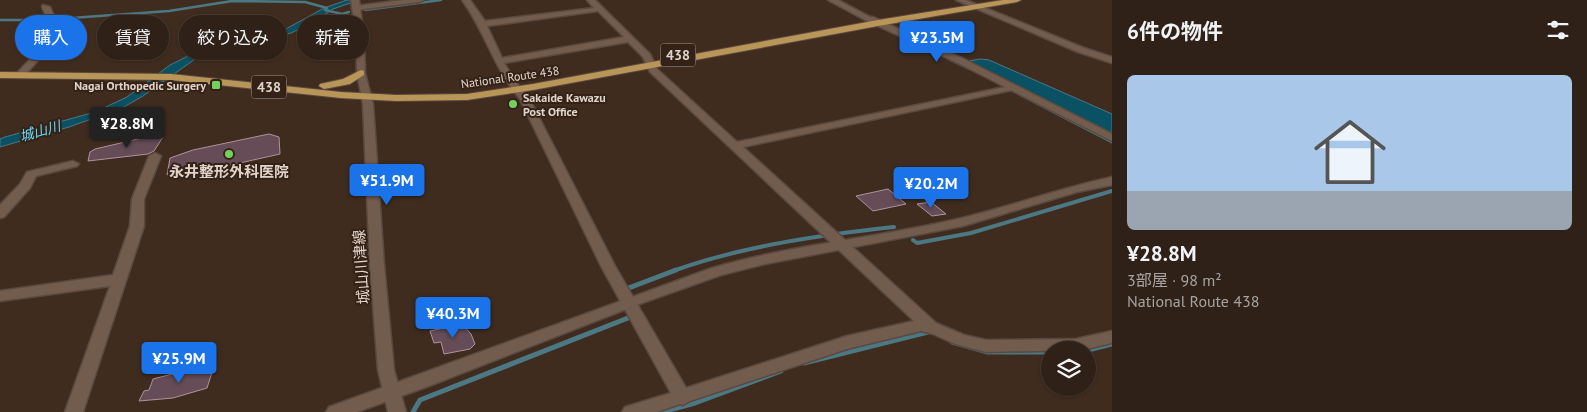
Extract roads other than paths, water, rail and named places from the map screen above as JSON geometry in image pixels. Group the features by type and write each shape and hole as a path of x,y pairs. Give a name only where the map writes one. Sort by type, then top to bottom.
{"highway":[{"name":"National Route 438","path":"174,75 366,94 515,87 989,0"},
{"name":"National Route 438","path":"968,3 1017,0"},
{"name":"National Route 438","path":"0,70 245,77 324,86 366,94"},
{"name":"National Route 438","path":"0,75 23,72"},
{"path":"324,86 346,82 361,73"}],"street":[{"path":"355,4 420,0"},
{"path":"466,0 483,24 499,61 524,98 628,303 683,398"},
{"path":"591,0 629,39 650,63 653,70 930,326 961,340 986,346 1076,345 1112,337"},
{"path":"832,0 1112,138"},
{"path":"968,3 1082,50 1112,60"},
{"name":"城山川津線","path":"355,4 361,73 366,94 386,370 397,412"},
{"path":"23,72 58,34 46,7"},
{"path":"483,24 600,8"},
{"path":"499,61 629,39"},
{"path":"736,145 1009,88"},
{"path":"74,412 137,226 138,199 154,156"},
{"path":"0,214 7,204 26,188 31,174 73,164"},
{"path":"336,412 692,279 835,239 963,222 1074,189 1112,181"},
{"path":"0,297 120,279"},
{"path":"631,412 683,398 801,356 914,326 930,326"}],"water":[{"path":"347,0 359,0 333,9 324,15 311,15 324,8"},
{"path":"297,23 297,30 287,34 287,28"},
{"name":"城山川","path":"180,60 194,60 143,96 122,108 69,127 0,147 0,139 5,137 95,112 127,97 170,65"},
{"path":"989,60 1112,114 1112,133 968,61"}],"waterway":[{"path":"365,10 441,0"},
{"path":"87,17 169,11 232,1 305,2 327,8"},
{"path":"325,10 342,14 349,12"},
{"path":"0,20 15,20"},
{"path":"949,59 970,69"},
{"path":"998,83 1112,142"},
{"path":"913,240 917,243 971,233 1112,191"},
{"path":"673,271 699,262 754,248 894,227"},
{"path":"626,289 676,270"},
{"path":"413,412 420,400 628,318"},
{"path":"804,363 928,332"},
{"path":"952,342 988,352 1041,352"},
{"path":"1096,348 1112,344"},
{"path":"662,412 695,403 781,371"}],"place":[{"name":"Nagai Orthopedic Surgery","path":"216,85"},
{"name":"Sakaide Kawazu Post Office","path":"513,104"},
{"name":"永井整形外科医院","path":"229,154"}]}
